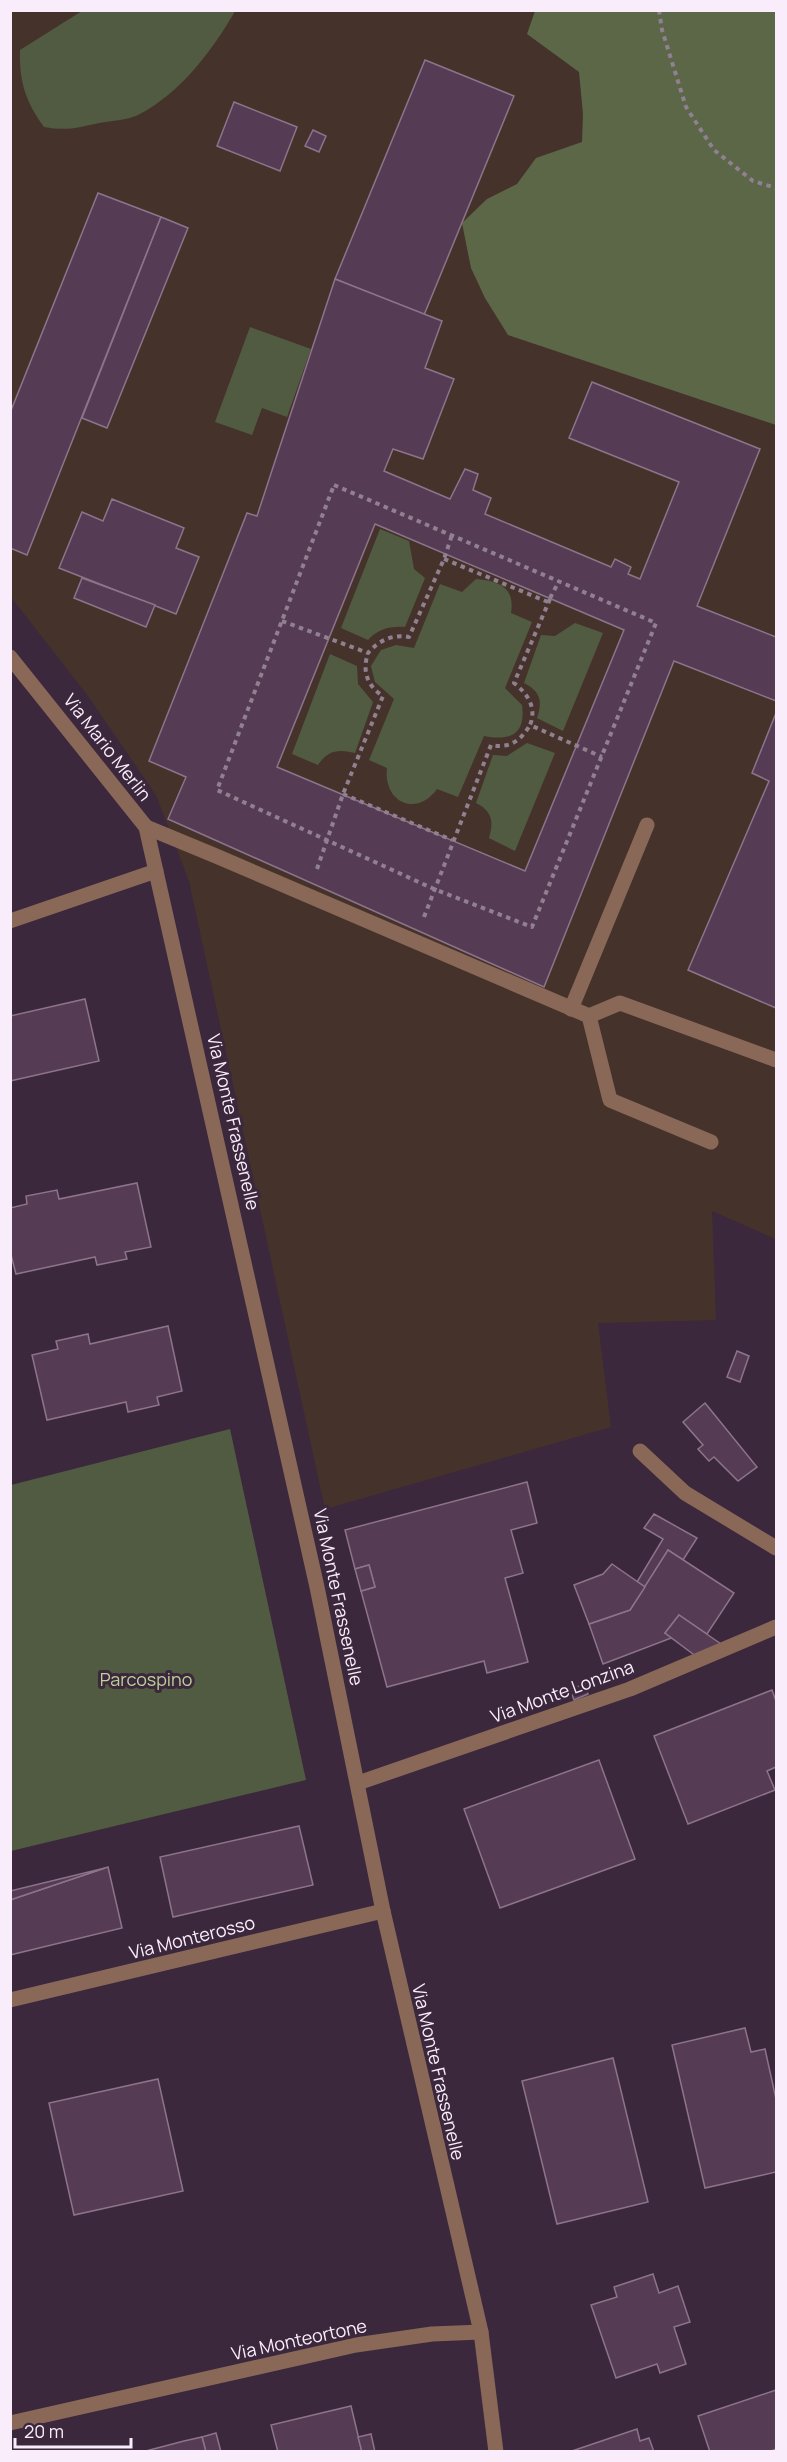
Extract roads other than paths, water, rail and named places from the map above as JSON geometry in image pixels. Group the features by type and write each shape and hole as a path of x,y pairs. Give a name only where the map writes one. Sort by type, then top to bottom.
{"street":[{"name":"Via Mario Merlin","path":"10,657 146,827 156,871"},
{"path":"571,1009 647,825"},
{"path":"146,827 589,1017 620,1003 777,1060"},
{"path":"10,921 156,871"},
{"name":"Via Monte Frassenelle","path":"156,871 312,1564 383,1911 481,2332"},
{"path":"589,1017 610,1100 711,1142"},
{"path":"640,1451 685,1493 777,1548"},
{"name":"Via Monte Lonzina","path":"358,1783 630,1689 777,1627"},
{"name":"Via Monterosso","path":"10,2001 383,1911"},
{"path":"481,2332 495,2451"},
{"name":"Via Monteortone","path":"10,2423 356,2345 432,2334 481,2332"}],"park label":[{"name":"Parcospino","path":"146,1679"}]}
